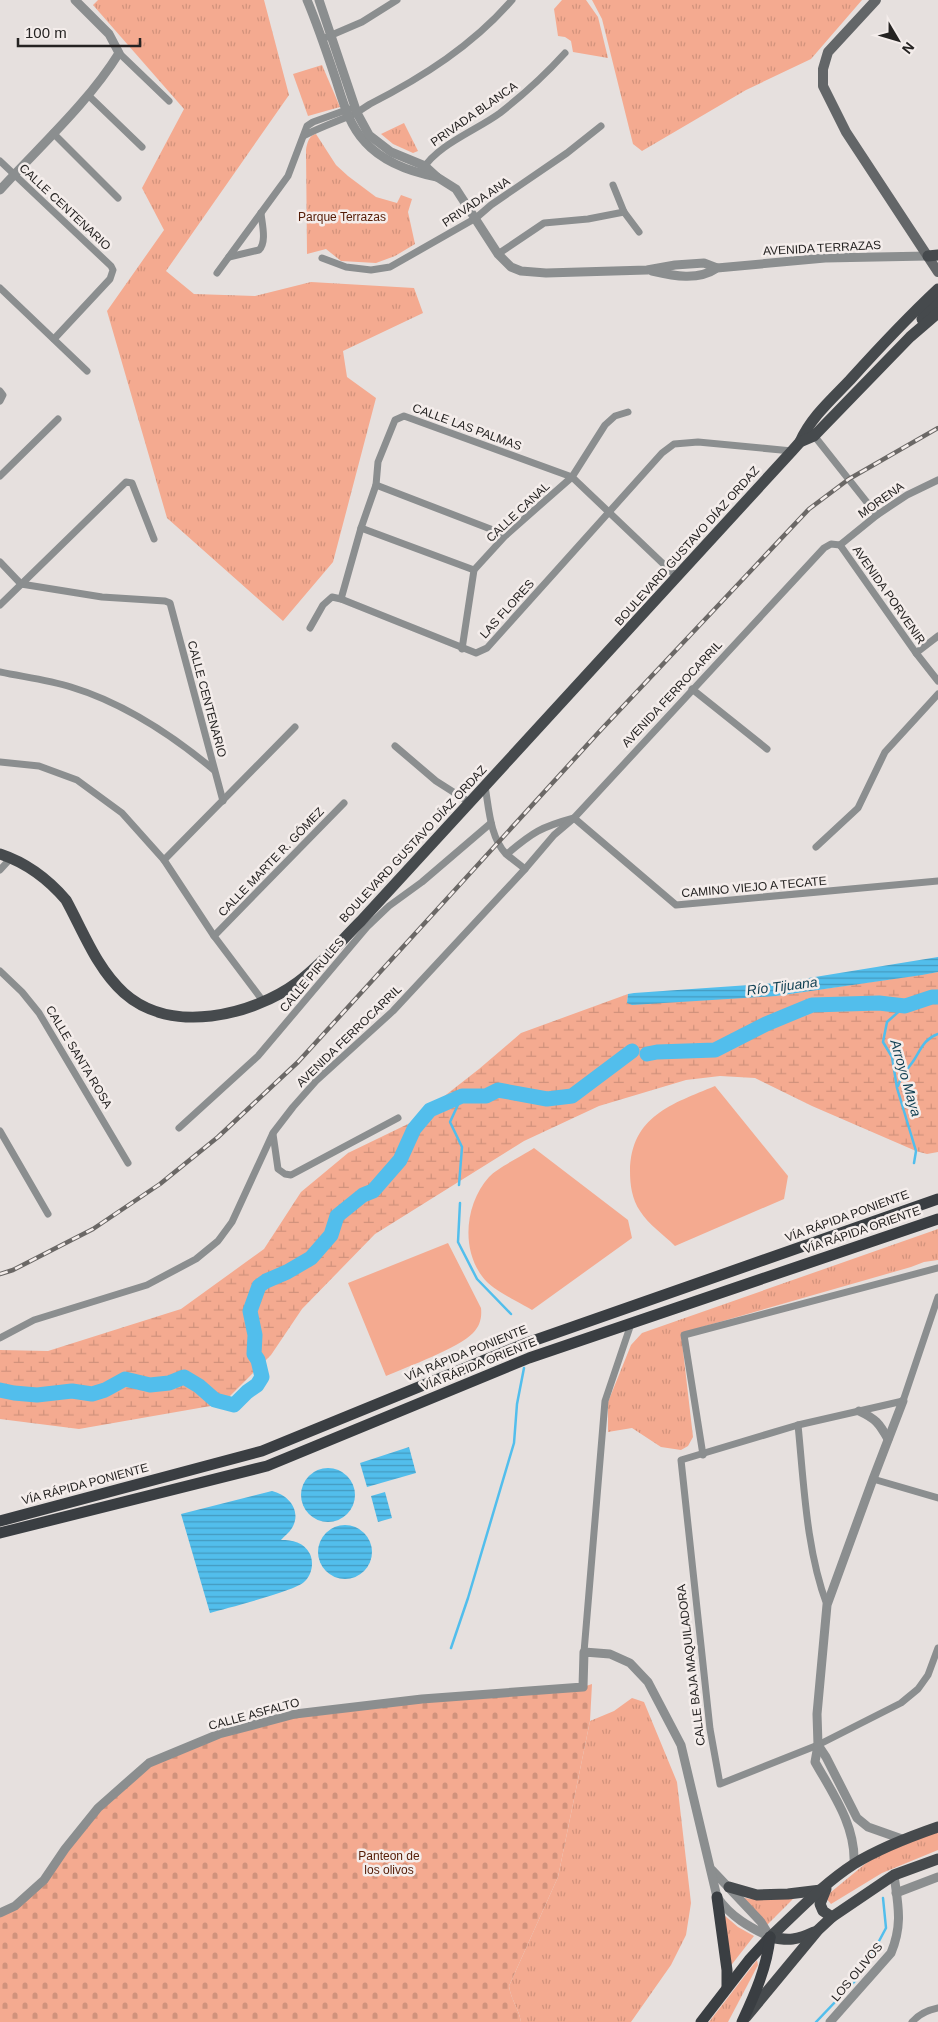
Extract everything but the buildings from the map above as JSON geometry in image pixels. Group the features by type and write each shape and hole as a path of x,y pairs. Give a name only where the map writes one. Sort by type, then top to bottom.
{"highway":[{"name":"VÍA RÁPIDA PONIENTE","path":"0,1521 262,1451 524,1344 938,1199"},
{"name":"VÍA RÁPIDA ORIENTE","path":"0,1534 267,1466 529,1358 938,1219"},
{"path":"717,1898 727,1970 727,1987"},
{"path":"701,2022 727,1987 770,1937"},
{"path":"742,2022 766,1966 770,1937"}],"main road":[{"path":"876,0 828,52 823,69 823,86 846,132 933,256 938,272"},
{"name":"BOULEVARD GUSTAVO DÍAZ ORDAZ","path":"6,856 40,875 58,891 66,900 110,977 125,994 145,1008 171,1015 199,1016 228,1012 263,1001 284,990 310,972 364,924 470,802 810,431 885,342 938,290"},
{"path":"910,337 938,300"},
{"name":"BOULEVARD GUSTAVO DÍAZ ORDAZ","path":"810,431 938,313"},
{"path":"770,1937 825,1886 854,1864 902,1839 938,1827"},
{"path":"742,2022 818,1930 832,1917 894,1876 938,1859"},
{"path":"729,1887 757,1895 788,1894 825,1886"},
{"path":"825,1886 820,1904 823,1911 832,1917"},
{"path":"770,1937 786,1940 800,1938 818,1930"}],"street":[{"path":"75,0 109,34 119,53 169,101"},
{"name":"AVENIDA TERRAZAS","path":"307,0 351,111 376,141 391,152 456,189 498,254 511,267 520,271 533,273 647,270 675,276 705,275 717,268 825,258 933,256"},
{"name":"AVENIDA TERRAZAS","path":"319,0 331,35 351,111"},
{"path":"322,40 362,22 398,0"},
{"path":"218,274 288,176 305,135 322,123 366,106 448,58 486,26 512,0"},
{"path":"0,190 88,95 109,70 119,53"},
{"name":"PRIVADA BLANCA","path":"423,170 435,155 499,113 529,89 564,53"},
{"path":"88,95 142,147"},
{"name":"PRIVADA ANA","path":"322,258 346,267 371,270 382,269 476,218 491,205 568,153 601,126"},
{"path":"53,133 118,198"},
{"name":"CALLE CENTENARIO","path":"0,161 113,270 110,279 54,339"},
{"path":"613,185 624,212 639,232"},
{"path":"498,254 544,223 596,218 624,212"},
{"path":"229,257 262,248 261,213"},
{"path":"0,288 87,371"},
{"path":"0,391 3,395 0,402"},
{"name":"CALLE CANAL","path":"474,570 506,535 572,477 605,425 615,416 628,412"},
{"name":"CALLE LAS PALMAS","path":"341,599 361,528 376,485 378,462 395,420 404,416 572,477 677,577"},
{"path":"0,476 58,419"},
{"path":"810,431 876,515"},
{"name":"LAS FLORES","path":"341,599 476,653 487,648 662,453 674,444 714,443 792,451"},
{"name":"MORENA","path":"840,545 876,515 907,495 938,480"},
{"path":"0,605 126,482 132,483 154,539"},
{"path":"376,485 506,535"},
{"path":"361,528 474,570 462,649"},
{"name":"AVENIDA FERROCARRIL","path":"0,1338 34,1320 147,1284 196,1258 218,1241 232,1222 273,1133 316,1081 393,1011 554,835 574,818 824,548 831,544 840,545"},
{"name":"AVENIDA PORVENIR","path":"840,545 938,681"},
{"path":"0,562 21,584"},
{"name":"CALLE CENTENARIO","path":"21,584 102,598 165,601 170,603 222,801"},
{"path":"310,628 327,600 332,597 341,599"},
{"path":"916,653 938,636"},
{"path":"0,672 36,678 73,688 106,701 162,731 214,770"},
{"path":"692,689 767,749"},
{"path":"816,847 858,808 885,752 938,694"},
{"path":"164,860 295,727"},
{"path":"395,746 436,781 470,802"},
{"path":"0,762 40,766 77,780 122,813 164,860 214,936 263,1001"},
{"path":"485,786 491,823 498,843 507,854 525,868"},
{"name":"CALLE MARTE R. GÓMEZ","path":"214,936 344,803"},
{"path":"507,854 534,832 549,824 574,818"},
{"name":"CAMINO VIEJO A TECATE","path":"574,818 676,905 938,882"},
{"name":"CALLE PIRULES","path":"179,1128 258,1056 364,924 422,882 491,823"},
{"path":"0,870 6,856"},
{"name":"CALLE SANTA ROSA","path":"0,971 39,1012 128,1163"},
{"path":"273,1133 278,1169 285,1174 292,1175 398,1118"},
{"path":"0,1132 48,1214"},
{"path":"702,1455 684,1335 938,1268"},
{"path":"854,1864 854,1840 846,1818 815,1762 818,1745 817,1714 827,1606 903,1401 938,1297"},
{"path":"631,1324 605,1401 584,1652 610,1654 630,1663 648,1682 682,1745 717,1898 738,1919 770,1937"},
{"name":"CALLE BAJA MAQUILADORA","path":"903,1401 798,1425 681,1460 710,1729 720,1784 818,1745 901,1702 918,1689 928,1675 938,1648"},
{"path":"859,1411 874,1418 888,1439"},
{"path":"798,1425 810,1535 820,1586 827,1606"},
{"path":"873,1479 938,1498"},
{"name":"CALLE ASFALTO","path":"0,1913 15,1906 44,1880 65,1849 98,1808 149,1764 219,1734 295,1714 422,1699 583,1687 584,1652"},
{"path":"818,1745 826,1756 857,1818 873,1829 902,1839"},
{"path":"711,1870 761,1922 770,1937"},
{"name":"LOS OLIVOS","path":"830,2022 891,1953 897,1939 900,1924 894,1876"},
{"path":"896,1892 938,1877"},
{"path":"838,2022 845,2007"},
{"path":"912,2022 917,2016 938,2008"}],"green space":[{"path":"98,0 264,0 289,95 166,271 194,294 255,296 311,282 414,288 423,313 343,351 347,377 376,398 333,562 283,621 167,518 107,311 164,230 142,188 184,109 93,5"},
{"path":"562,0 586,0 598,17 608,58 573,52 571,41 565,37 558,36 554,9"},
{"path":"592,0 862,0 811,59 746,90 642,151 633,144 602,19"},
{"path":"322,65 340,107 308,116 293,74"},
{"path":"404,123 418,151 413,153 393,144 381,134"},
{"name":"Parque Terrazas","path":"316,134 336,165 376,197 397,203 401,195 412,199 408,212 415,244 395,256 376,263 341,261 326,249 307,254 306,150 310,138"},
{"path":"938,972 938,1152 927,1154 916,1151 812,1106 755,1078 720,1076 686,1080 599,1106 524,1141 375,1234 302,1309 271,1355 222,1404 79,1429 0,1419 0,1350 48,1351 181,1309 264,1249 301,1192 348,1153 410,1123 479,1069 521,1033 628,994 627,1003 776,996"},
{"path":"715,1086 788,1176 784,1199 675,1246 647,1220 635,1202 630,1176 632,1152 638,1137 646,1125 657,1115 669,1106"},
{"path":"534,1148 628,1220 632,1238 532,1310 491,1286 478,1271 472,1258 468,1230 474,1201 489,1177"},
{"path":"938,1229 938,1260 924,1262 681,1333 693,1437 688,1446 681,1450 661,1447 632,1428 608,1432 608,1402 631,1345 642,1333"},
{"path":"448,1243 481,1308 479,1325 473,1333 456,1345 386,1376 348,1283"},
{"name":"Panteon de los olivos","path":"592,1684 590,1721 558,1877 509,1986 521,2022 0,2022 0,1913 43,1880 98,1808 149,1763 219,1734 295,1714 583,1687"},
{"path":"632,1698 644,1702 677,1782 691,1903 686,1935 671,1965 631,2022 521,2022 509,1986 558,1877 590,1721 614,1711"},
{"path":"938,1831 938,1850 882,1873 831,1904 825,1897 879,1855"},
{"path":"741,1897 750,1899 795,1897 766,1926"},
{"path":"724,1915 738,1927 754,1936 729,1968"},
{"path":"757,1960 758,1965 728,2022 709,2022"}],"water":[{"path":"938,957 938,972 922,975 776,996 632,1005 627,1003 628,994 634,993 778,983"},
{"path":"409,1447 416,1473 367,1487 360,1463"},
{"path":"323,1468 333,1468 343,1472 351,1480 355,1495 351,1510 343,1518 333,1522 323,1522 313,1518 305,1510 301,1500 301,1490 305,1480 313,1472"},
{"path":"272,1491 284,1496 295,1510 295,1522 281,1540 297,1542 307,1550 312,1561 312,1569 309,1576 298,1586 288,1590 210,1613 181,1514"},
{"path":"385,1492 392,1518 378,1522 371,1496"},
{"path":"340,1525 350,1525 360,1529 368,1537 372,1552 368,1567 360,1575 350,1579 340,1579 330,1575 322,1567 318,1557 318,1547 322,1537 330,1529"}],"waterway":[{"name":"Río Tijuana","path":"647,1054 715,1050 766,1024 812,1005 879,1003 905,1006 932,997 938,997"},
{"name":"Arroyo Maya","path":"905,1006 887,1022 883,1042 892,1057 897,1088 916,1151 914,1163"},
{"path":"898,1086 923,1045 938,1034"},
{"name":"Río Tijuana","path":"0,1390 37,1395 72,1391 92,1394 105,1390 125,1379 150,1385 169,1383 184,1377 199,1386 215,1400 234,1405 257,1385 262,1377 258,1360 254,1354 255,1335 250,1311 259,1286 311,1258 331,1235 337,1216 363,1195 373,1191 400,1160 414,1129 430,1110 462,1096 486,1096 498,1090 547,1099 572,1096 632,1051"},
{"path":"459,1185 462,1147 450,1122 462,1096"},
{"path":"460,1203 458,1242 477,1279 511,1314"},
{"path":"451,1648 468,1598 514,1443 517,1404 524,1368"},
{"name":"Arroyo Maya","path":"816,2022 856,1980 878,1943 886,1928 883,1898"}],"railway":[{"path":"0,1274 13,1270 93,1229 160,1184 218,1137 298,1062 598,733 809,509 849,479 938,428"}]}
